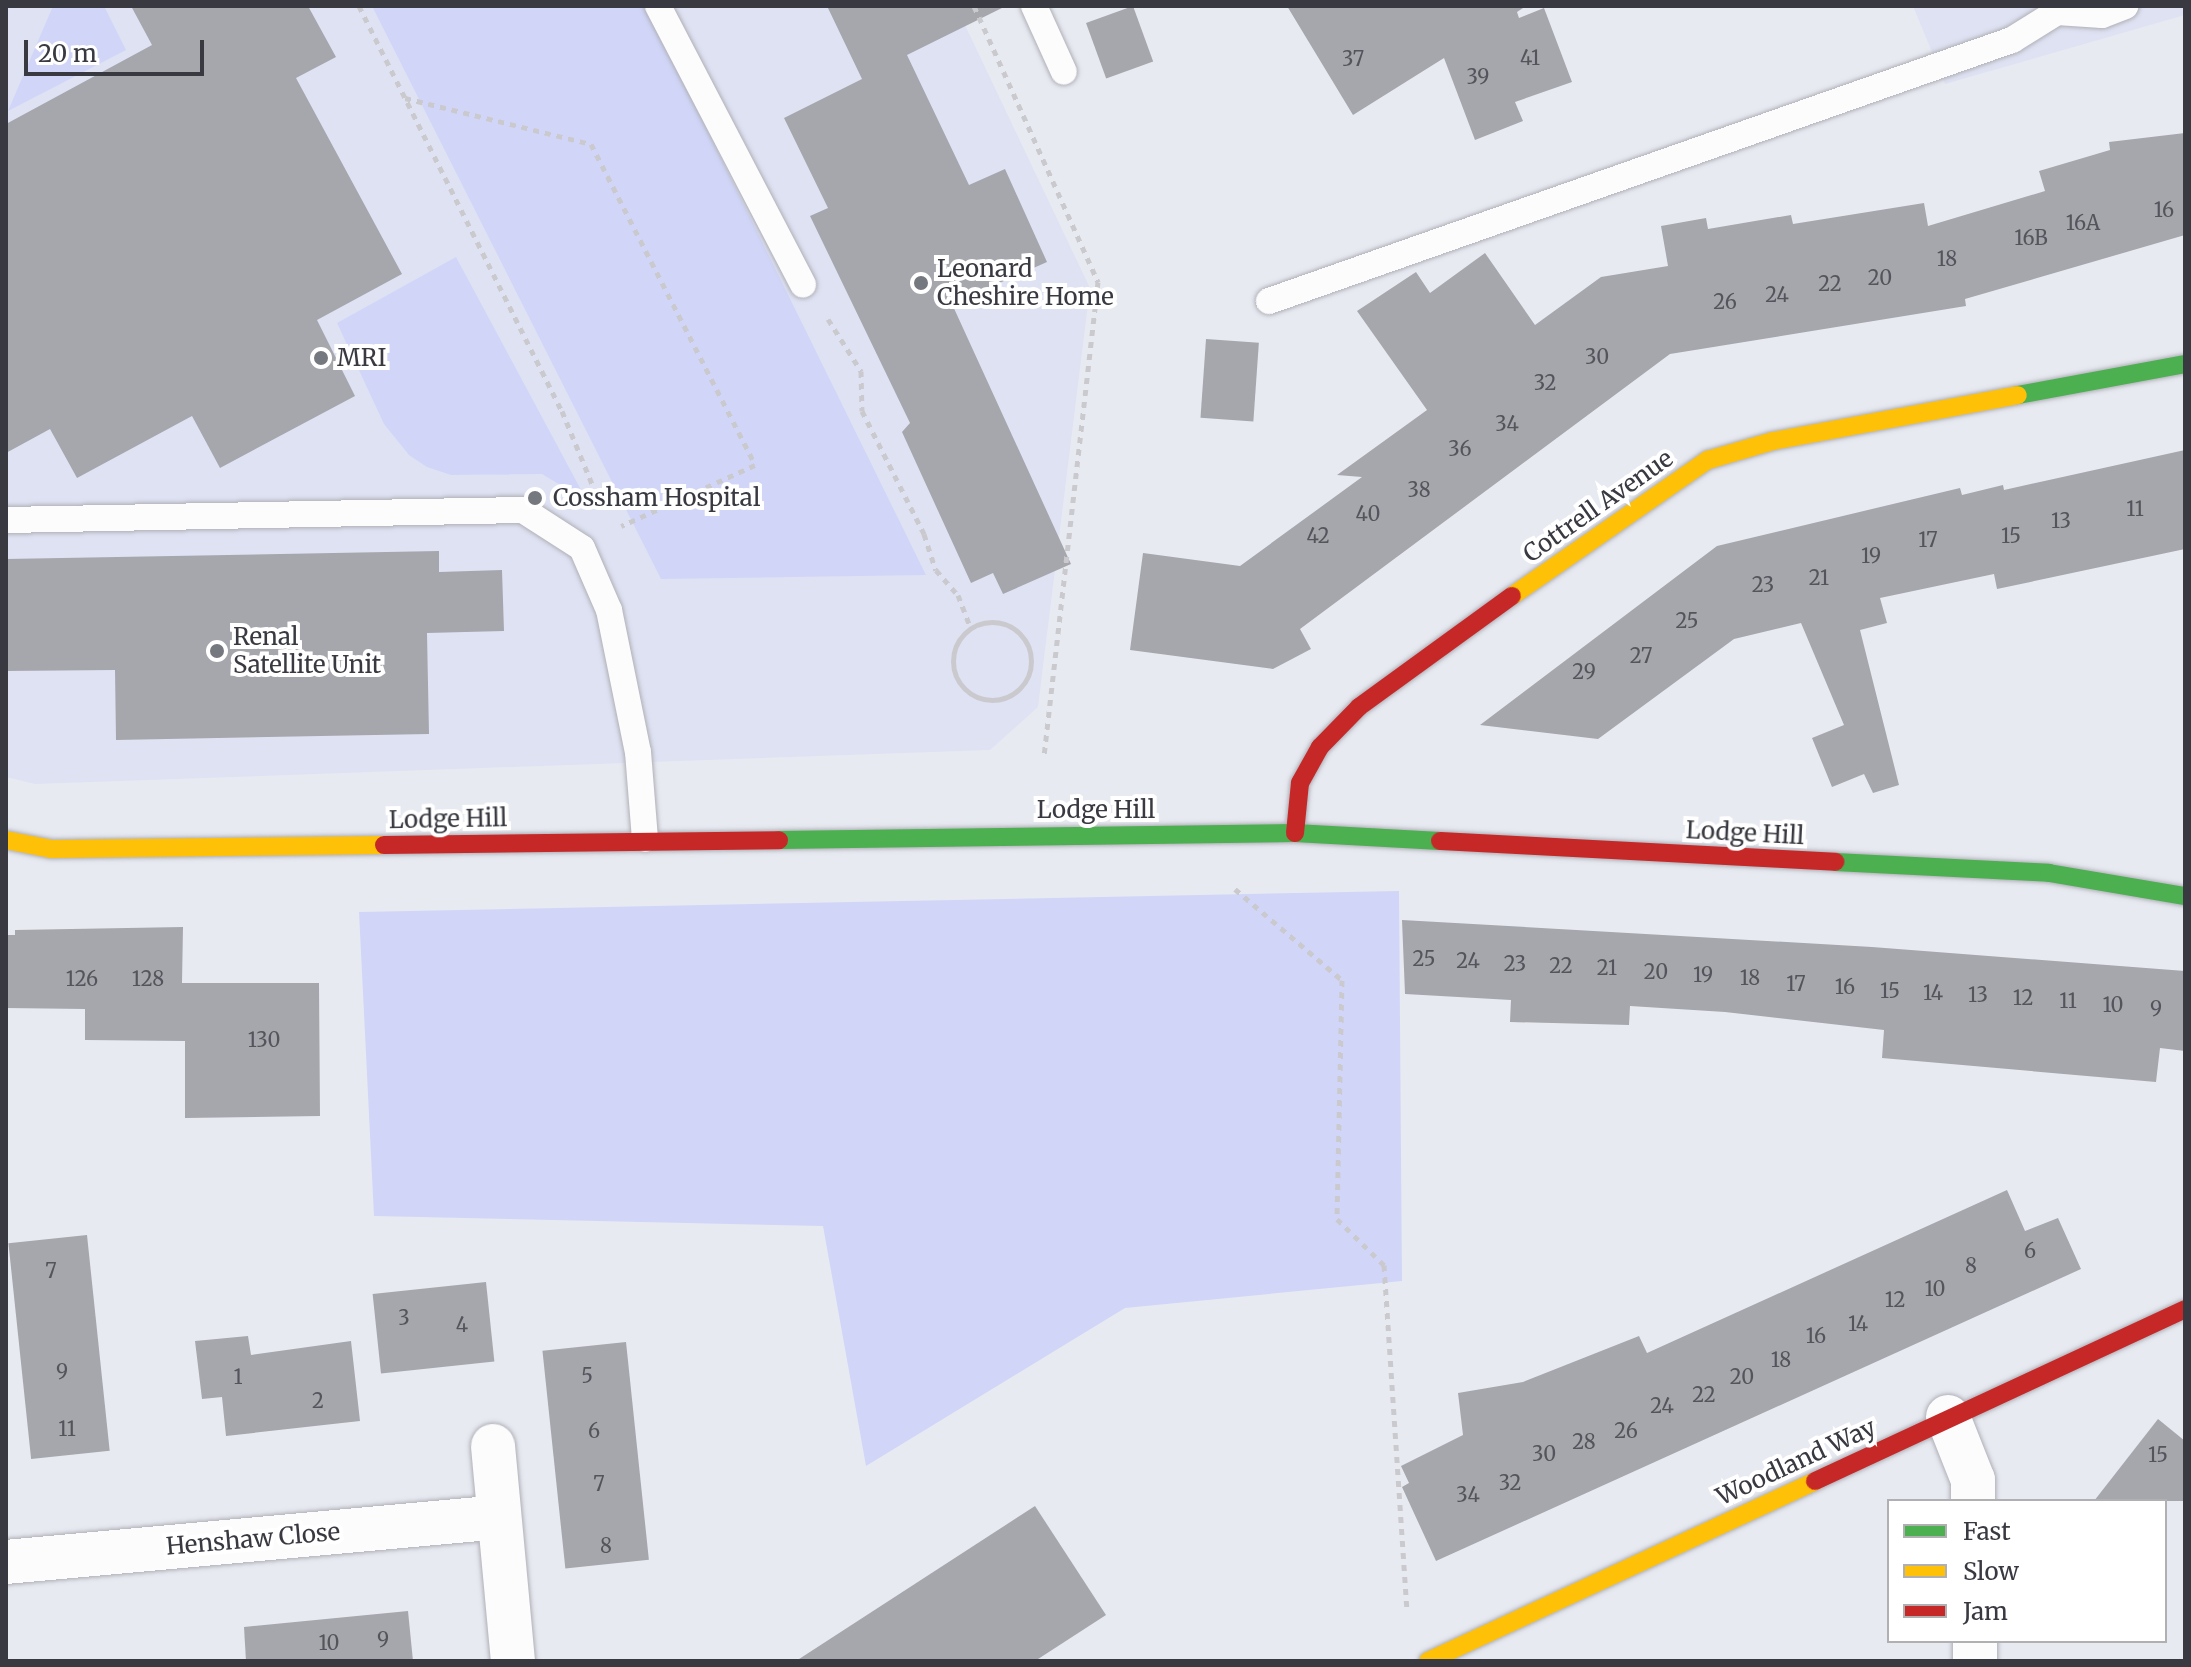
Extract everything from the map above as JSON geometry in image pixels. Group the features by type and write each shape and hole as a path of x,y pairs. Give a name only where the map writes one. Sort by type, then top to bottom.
{"main road":[{"name":"Cottrell Avenue","path":"1295,833 1300,783 1320,747 1359,707 1657,491 1708,460 1773,441 2185,364"},
{"name":"Lodge Hill","path":"6,840 52,849 1295,833 2049,873 2185,896"},
{"name":"Woodland Way","path":"1428,1661 2185,1309"}],"street":[{"path":"1948,1417 1973,1480 1973,1499"},
{"path":"493,1446 513,1661"},
{"name":"Henshaw Close","path":"6,1562 499,1517"}],"lane":[{"path":"658,6 803,285"},
{"path":"1034,6 1064,72"},
{"path":"1269,301 2012,40 2056,9 2102,15 2125,6"},
{"path":"6,520 523,510 582,548 609,610 638,752 645,839"}],"path":[{"path":"359,6 562,411 606,517"},
{"path":"974,6 1098,282 1044,757"},
{"path":"405,98 591,144 755,465 611,531 609,610"},
{"path":"803,285 861,371 862,411 924,534 936,570 958,595 971,629"},
{"path":"1005,624 1025,640 1031,663 1013,693 1002,699 977,697 957,680 953,653 971,629 1005,624"},
{"path":"1235,889 1342,980 1337,1219 1384,1265 1408,1623"}],"shaded area":[{"name":"Cossham Hospital","path":"6,6 956,6 1090,288 1038,707 990,750 35,784 6,777"},
{"path":"53,6 104,6 126,50 8,111"},
{"path":"372,6 646,6 926,575 661,579"},
{"path":"1913,6 2185,6 2185,15 1945,84"},
{"path":"456,257 587,501 542,474 451,475 427,467 409,455 384,424 337,323"},
{"path":"1399,891 1402,1281 1125,1308 866,1466 823,1226 374,1216 359,912"}],"building":[{"path":"131,6 308,6 336,57 296,78 402,274 317,320 355,396 220,468 192,416 77,478 50,429 6,453 6,124 152,45"},
{"name":"Leonard Cheshire Home","path":"827,6 1006,6 907,55 969,185 1005,169 1047,262 952,304 1071,564 1003,594 993,573 971,583 902,432 910,423 810,216 828,208 784,118 862,79"},
{"path":"1133,6 1153,61 1106,79 1086,23"},
{"path":"1287,6 1526,6 1517,12 1519,18 1544,8 1572,82 1515,102 1523,121 1475,140 1444,58 1353,115"},
{"path":"2185,133 2185,235 1965,299 1966,306 1670,354 1300,629 1311,649 1273,669 1130,650 1143,553 1240,566 1362,477 1337,475 1427,410 1357,311 1416,272 1430,293 1485,253 1535,325 1601,277 1668,266 1661,226 1706,218 1708,229 1791,215 1793,224 1924,203 1928,226 2045,191 2039,171 2110,150 2109,142"},
{"path":"1206,339 1259,343 1253,422 1200,418"},
{"path":"2185,450 2185,549 1997,589 1994,574 1880,598 1887,623 1860,630 1899,785 1873,793 1864,774 1832,787 1812,738 1844,725 1801,623 1734,639 1598,739 1480,725 1717,546 1960,488 1962,495 2003,485 2004,490"},
{"name":"Renal Satellite Unit","path":"439,551 439,572 502,570 504,631 427,633 429,734 116,740 115,670 6,671 6,559"},
{"path":"1402,920 1872,947 2185,971 2185,1051 2160,1048 2156,1082 1882,1058 1884,1030 1725,1012 1630,1006 1629,1025 1510,1022 1511,1000 1405,994"},
{"path":"183,927 182,983 319,983 320,1116 185,1118 185,1041 85,1040 85,1009 6,1008 6,935 15,935 15,930"},
{"path":"2007,1190 2025,1231 2058,1218 2081,1269 1436,1561 1402,1487 1409,1483 1401,1466 1463,1435 1458,1393 1523,1382 1639,1336 1647,1353"},
{"path":"87,1235 110,1451 31,1459 8,1243"},
{"path":"486,1282 494,1362 381,1373 373,1294"},
{"path":"248,1336 251,1355 351,1341 360,1421 226,1436 222,1397 202,1399 195,1341"},
{"path":"626,1342 649,1560 565,1569 542,1351"},
{"path":"2158,1419 2185,1441 2185,1501 2096,1499"},
{"path":"1035,1506 1106,1615 1035,1661 796,1661"},
{"path":"408,1611 413,1661 246,1661 244,1627"}],"traffic: fast":[{"path":"2018,395 2185,364"},
{"path":"779,840 1295,833 1440,841"},
{"path":"1835,862 2049,873 2185,896"}],"traffic: slow":[{"path":"1512,596 1708,460 1773,441 2018,395"},
{"path":"6,840 52,849 384,845"},
{"path":"1428,1661 1815,1481"}],"traffic: jam":[{"path":"1295,833 1300,783 1320,747 1359,707 1512,596"},
{"path":"384,845 779,840"},
{"path":"1440,841 1835,862"},
{"path":"1815,1481 2185,1309"}],"place":[{"name":"Leonard Cheshire Home","path":"921,283"},
{"name":"MRI","path":"321,358"},
{"name":"Cossham Hospital","path":"535,498"},
{"name":"Renal Satellite Unit","path":"217,651"}]}
